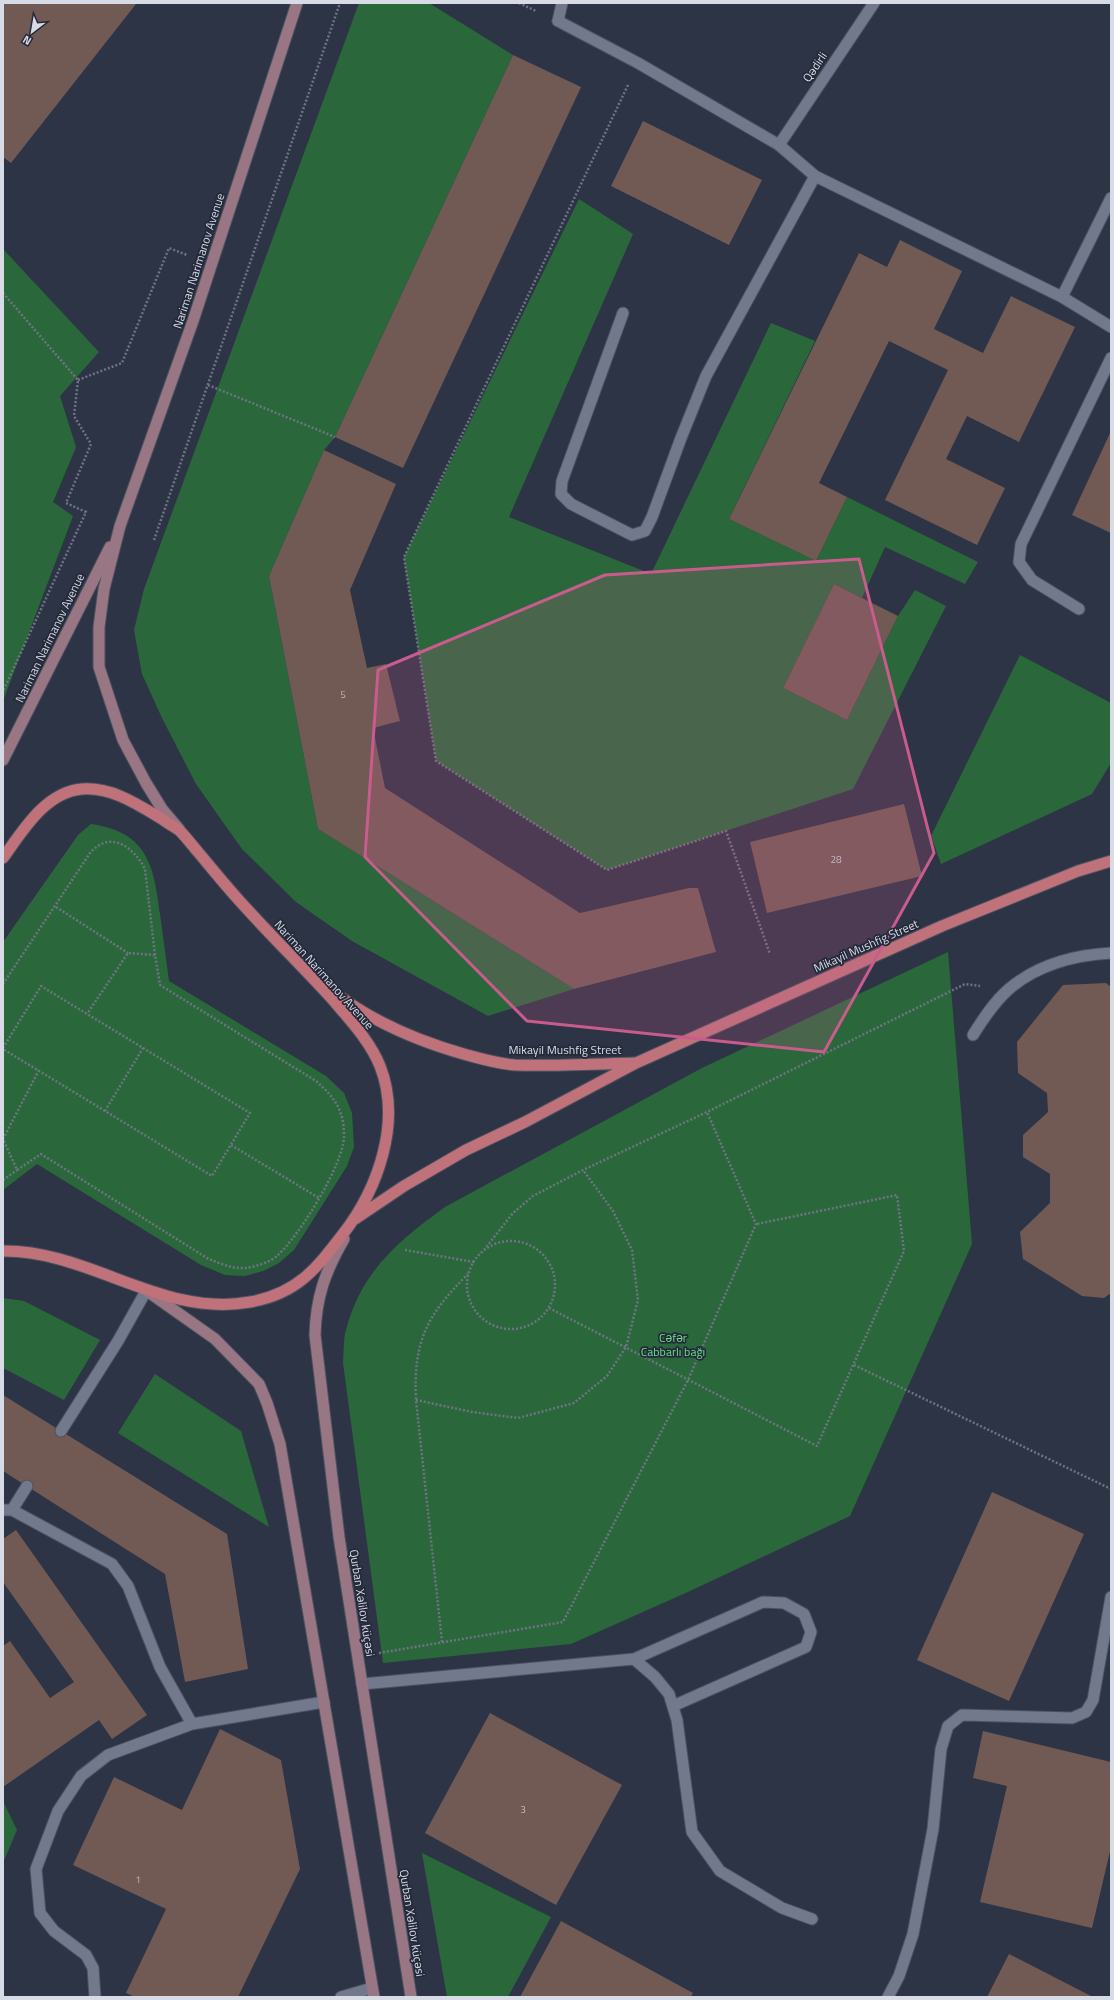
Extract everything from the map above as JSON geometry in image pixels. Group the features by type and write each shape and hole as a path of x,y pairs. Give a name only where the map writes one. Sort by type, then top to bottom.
{"main road":[{"name":"Nariman Narimanov Avenue","path":"3,1251 60,1258 146,1291 205,1304 250,1302 272,1296 309,1275 354,1219 370,1190 382,1156 388,1120 386,1086 380,1065 370,1046 350,1020 303,967 246,908 180,831 154,796 123,740 99,667 99,627 104,589 120,526 193,321 298,3"},
{"name":"Nariman Narimanov Avenue","path":"3,760 120,526"},
{"name":"Nariman Narimanov Avenue","path":"3,858 29,822 46,806 63,794 81,789 117,794 135,802 180,831"},
{"name":"Mikayil Mushfig Street","path":"354,1219 404,1186 466,1150 525,1122 636,1063 968,915 1078,871 1111,861"},
{"name":"Mikayil Mushfig Street","path":"303,967 337,995 365,1014 401,1033 439,1047 482,1059 513,1065 636,1063"},
{"name":"Qurban Xəlilov küçəsi","path":"354,1219 329,1265 321,1286 316,1312 315,1335 339,1537 411,1997"},
{"path":"146,1291 215,1339 259,1384 280,1444 373,1992"}],"street":[{"path":"562,3 558,21 638,63 779,145 815,176 1062,297 1111,326"},
{"name":"Qədirli","path":"779,145 874,3"},
{"path":"623,313 562,481 561,494 571,504 632,535 645,531 652,517 680,438 706,376 815,176"},
{"path":"1062,297 1111,198"},
{"path":"1079,609 1032,580 1019,562 1021,544 1111,358"},
{"path":"973,1035 989,1011 1008,989 1031,974 1062,961 1088,954 1111,953"},
{"path":"61,1430 118,1341 146,1291"},
{"path":"27,1486 8,1510 112,1564 128,1586 160,1667 192,1724"},
{"path":"888,1997 899,1976 913,1934 933,1828 941,1749 948,1726 962,1715 1072,1718 1086,1712 1093,1700 1111,1596"},
{"path":"362,1684 634,1659 763,1602 784,1603 804,1614 811,1632 806,1647 673,1706"},
{"path":"634,1659 655,1677 669,1694 677,1720 692,1832 720,1871 782,1908 812,1919"},
{"path":"95,1997 93,1968 86,1955 54,1931 40,1913 36,1869 58,1811 81,1776 108,1755 192,1724 324,1702"},
{"path":"341,1997 373,1992"}],"path":[{"path":"154,540 340,3"},
{"path":"638,63 404,557 436,761 607,870 726,831 770,954"},
{"path":"78,380 122,363 169,248 187,255"},
{"path":"3,293 78,380 74,416 91,444 66,503 86,512 3,692"},
{"path":"208,385 335,436"},
{"path":"3,984 56,907 90,853 98,845 106,841 117,843 138,856 145,869 160,985 316,1081 333,1096 342,1116 344,1137 340,1156 319,1198 289,1244 277,1256 262,1264 245,1268 226,1267 207,1258 41,1154 3,1180"},
{"path":"56,907 128,953 155,955"},
{"path":"87,1014 128,953"},
{"path":"442,1642 416,1400 417,1358 422,1337 433,1315 449,1294 468,1274 474,1262 513,1213 533,1196 583,1170 707,1112 965,984 1008,989"},
{"path":"41,986 87,1014 250,1113 212,1176 3,1048 41,986"},
{"path":"105,1111 143,1048"},
{"path":"17,1170 3,1139 39,1070"},
{"path":"376,1654 563,1622 688,1380 756,1224 707,1112"},
{"path":"231,1145 319,1198"},
{"path":"416,1400 472,1412 518,1418 574,1403 607,1376 626,1347 638,1300 632,1250 613,1211 583,1170"},
{"path":"549,1308 817,1446 904,1251 897,1195 756,1224"},
{"path":"468,1274 467,1288 471,1302 478,1314 488,1322 501,1328 515,1329 528,1326 540,1318 549,1308 555,1294 555,1279 550,1264 541,1252 528,1244 513,1241 497,1242 484,1250"},
{"path":"405,1250 474,1262"},
{"path":"854,1365 1111,1489"}],"highlighted area":[{"path":"859,559 934,853 824,1052 527,1021 365,857 378,670 605,575"}],"green space":[{"path":"359,3 429,3 513,55 335,437 324,450 269,576 318,829 574,989 488,1016 352,941 296,902 242,849 196,784 162,718 142,674 134,630 144,589"},
{"path":"579,199 633,234 509,517 651,574 771,323 815,341 729,519 816,561 847,497 978,562 965,584 885,547 862,598 834,584 783,688 847,720 898,616 915,590 946,606 853,789 607,870 436,761 404,557"},
{"path":"3,249 99,352 60,396 76,447 53,502 73,516 3,701"},
{"path":"1020,655 1111,703 1111,763 1092,794 941,864 931,836"},
{"path":"91,824 110,828 125,835 136,843 150,866 155,880 158,896 169,981 326,1076 344,1093 352,1113 354,1147 347,1166 294,1250 279,1263 263,1271 245,1276 225,1275 201,1265 37,1164 3,1190 3,942 78,835"},
{"name":"Cəfər Cabbarlı bağı","path":"948,952 972,1244 850,1516 690,1591 571,1644 383,1663 343,1363 346,1330 361,1291 372,1275 397,1246 412,1232 445,1207 702,1068"},
{"path":"3,1298 24,1301 100,1340 64,1400 3,1368"},
{"path":"155,1374 241,1431 269,1527 118,1433"},
{"path":"3,1801 17,1830 3,1863"},
{"path":"422,1853 551,1917 508,1997 447,1997"}],"building":[{"path":"3,3 136,4 11,163 3,157"},
{"path":"513,55 581,87 403,468 335,437"},
{"path":"643,121 762,180 729,245 611,186"},
{"path":"900,240 962,271 934,329 983,353 1011,296 1075,327 1019,442 967,416 946,459 1005,488 977,545 885,500 948,370 889,341 819,483 847,497 816,561 729,519 859,253 887,267"},
{"path":"1111,431 1111,533 1072,515"},
{"path":"324,450 396,484 350,590 367,668 386,664 400,721 373,728 385,788 580,913 689,888 698,888 716,952 574,989 318,829 269,576"},
{"path":"834,584 898,616 847,720 783,688"},
{"path":"904,804 922,876 767,913 750,842"},
{"path":"1106,983 1111,987 1111,1293 1104,1298 1082,1296 1023,1259 1020,1232 1050,1203 1050,1174 1023,1157 1023,1135 1048,1112 1047,1093 1018,1073 1017,1042 1063,985"},
{"path":"3,1395 227,1534 248,1669 185,1682 165,1574 3,1471"},
{"path":"992,1492 1084,1534 1009,1701 917,1660"},
{"path":"16,1530 147,1715 112,1739 99,1720 3,1787 3,1646 10,1641 50,1698 74,1682 3,1582 3,1539"},
{"path":"490,1713 622,1785 556,1905 425,1833"},
{"path":"220,1729 281,1760 300,1869 238,1997 135,1997 126,1993 166,1909 73,1865 114,1777 182,1810"},
{"path":"983,1731 1111,1762 1111,1847 1092,1928 980,1902 1007,1786 973,1778"},
{"path":"561,1921 693,1993 691,1997 520,1997"},
{"path":"1009,1954 1093,1997 987,1997"}]}
